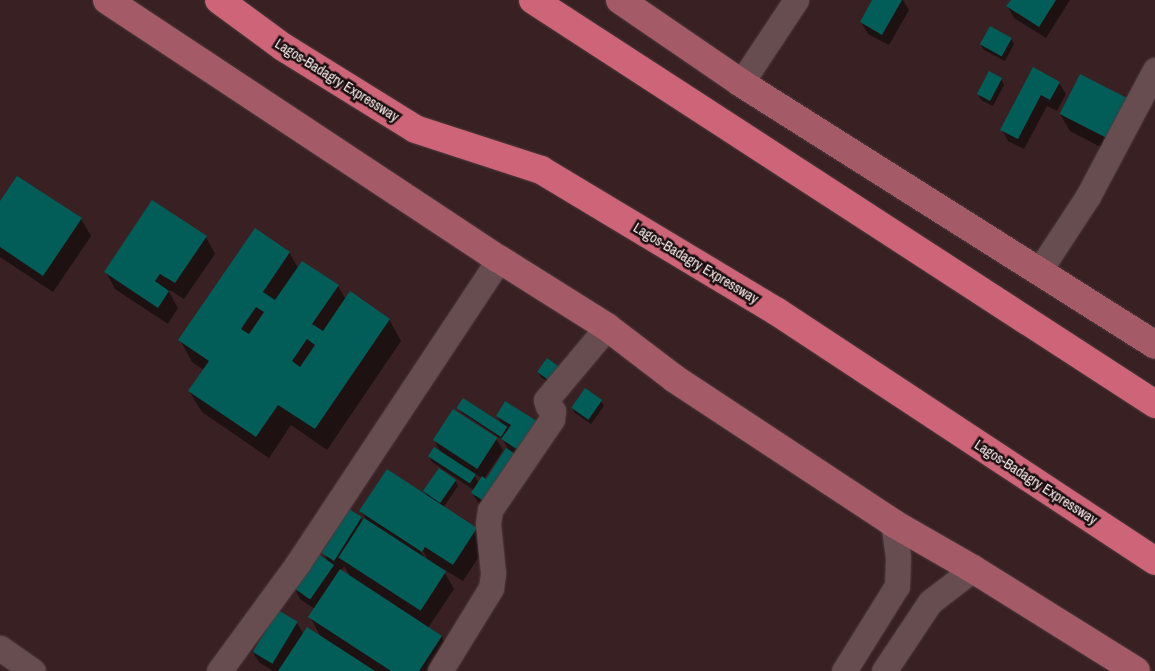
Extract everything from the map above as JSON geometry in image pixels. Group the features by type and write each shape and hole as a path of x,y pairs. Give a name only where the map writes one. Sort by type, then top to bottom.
{"highway":[{"name":"Lagos-Badagry Expressway","path":"219,0 283,48 416,129 541,170 583,195 776,311 1155,561"},
{"path":"533,0 1155,404"}],"main road":[{"path":"107,0 499,259 607,327 683,384 893,523 973,569 1136,671"},
{"path":"620,0 741,83 1155,345"}],"street":[{"path":"741,83 796,0"},
{"path":"1039,272 1088,196 1155,70"},
{"path":"219,671 298,563 499,259"},
{"path":"440,671 491,588 493,573 488,524 490,510 552,419 553,411 548,406 546,400 607,327"},
{"path":"844,671 897,586 898,557 893,523"},
{"path":"884,671 930,602 973,569"},
{"path":"0,648 33,671"}],"building":[{"path":"872,0 902,0 882,35 860,22"},
{"path":"1011,0 1056,0 1039,27 1006,6"},
{"path":"990,26 1012,38 1002,56 980,44"},
{"path":"1033,67 1060,82 1050,100 1041,95 1018,139 1000,130"},
{"path":"989,71 1002,78 990,101 977,94"},
{"path":"1080,74 1128,99 1108,139 1060,114"},
{"path":"17,176 82,218 43,276 0,247 0,201"},
{"path":"152,200 207,236 175,283 160,274 155,281 169,291 158,308 104,272"},
{"path":"255,228 290,252 263,292 275,300 302,261 339,285 312,324 323,331 350,291 390,319 315,429 278,405 256,437 188,391 209,361 178,340","holes":["256,307 264,312 249,334 241,329","307,339 315,345 300,367 292,361"]},
{"path":"547,358 561,368 551,382 537,372"},
{"path":"585,388 602,400 588,420 571,408"},
{"path":"463,398 507,427 501,437 456,408"},
{"path":"505,401 540,423 521,452 501,439 511,425 496,416"},
{"path":"453,409 497,438 477,469 433,440"},
{"path":"434,447 476,474 470,483 428,456"},
{"path":"506,448 520,457 489,504 471,493 482,476 486,479"},
{"path":"439,468 456,480 440,503 423,491"},
{"path":"387,469 477,528 453,565 425,547 422,552 359,511"},
{"path":"349,509 362,517 334,561 321,553"},
{"path":"364,518 446,571 421,611 338,557"},
{"path":"317,553 334,565 310,599 293,587"},
{"path":"340,569 442,636 419,671 391,671 308,617"},
{"path":"278,610 298,622 272,664 253,652"},
{"path":"307,627 375,671 278,671"}]}
